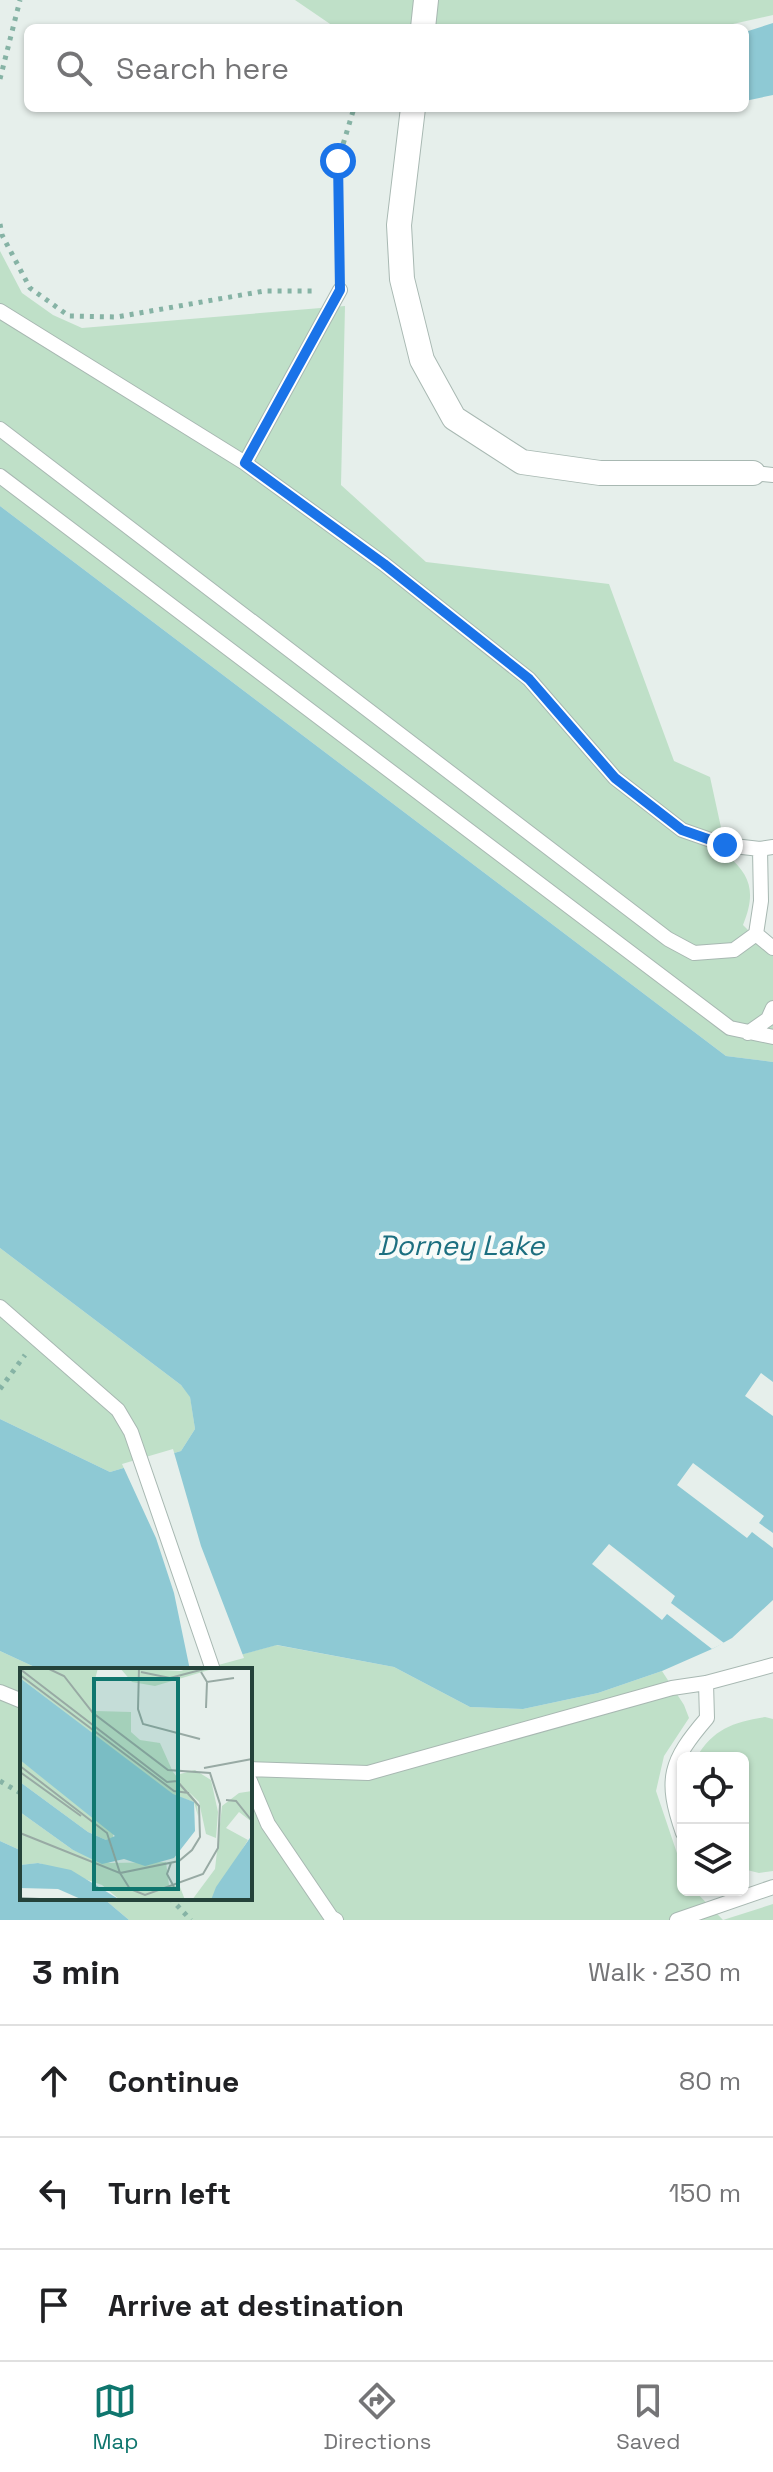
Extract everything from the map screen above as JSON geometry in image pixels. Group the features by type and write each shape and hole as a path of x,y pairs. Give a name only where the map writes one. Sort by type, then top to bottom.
{"street":[{"path":"423,24 426,0"},
{"path":"413,112 399,225 402,279 422,360 454,418 522,462 600,473 763,474"}],"lane":[{"path":"245,463 340,290"},
{"path":"0,311 245,463 384,564 529,679 615,778 682,830 725,845 766,848 756,934 734,950 694,953 668,939 0,429"},
{"path":"0,476 660,978 730,1028 773,1037"},
{"path":"756,934 772,950"},
{"path":"748,1033 768,1019 773,1008"},
{"path":"0,1307 118,1410 131,1432 212,1668"},
{"path":"0,1318 36,1338"},
{"path":"252,1769 368,1773 672,1688 706,1683 773,1665"},
{"path":"680,1824 671,1783 683,1746 707,1718 706,1683"},
{"path":"0,1692 20,1700"},
{"path":"252,1786 268,1824 300,1874 336,1920"},
{"path":"749,1891 773,1887"},
{"path":"677,1920 724,1896"}],"path":[{"path":"0,79 20,0"},
{"path":"0,224 2,235 30,288 69,316 117,317 264,291 340,290 338,161 353,112"},
{"path":"0,1781 20,1793"},
{"path":"172,1900 191,1920"}],"green space":[{"path":"295,0 773,0 773,15 733,24 330,24"},
{"path":"0,251 22,293 53,315 82,328 345,306 341,485 426,562 609,584 674,761 710,777 727,855 747,879 750,895 743,925 773,955 773,1062 726,1056 0,506"},
{"path":"0,1248 181,1385 190,1396 195,1429 181,1451 110,1472 0,1419"},
{"path":"276,1645 394,1667 470,1707 523,1709 598,1693 662,1671 689,1718 664,1756 656,1791 677,1853 677,1896 700,1896 723,1920 129,1920 105,1900 252,1900 252,1668 192,1668"},
{"path":"0,1651 37,1668 20,1668 20,1850 0,1841"},
{"path":"765,1717 773,1719 773,1871 749,1870 749,1752 700,1752 709,1740 725,1728"},
{"path":"773,1904 773,1920 723,1920"}],"water":[{"path":"773,23 773,95 749,100 749,31"},
{"name":"Dorney Lake","path":"0,506 726,1056 773,1062 773,1600 732,1638 662,1671 598,1693 523,1709 470,1707 394,1667 277,1645 192,1668 37,1668 0,1651 0,1419 110,1472 181,1451 195,1429 190,1397 181,1385 0,1248"},
{"path":"0,1841 20,1850 20,1900 105,1900 129,1920 0,1920"}],"pier":[{"path":"761,1373 773,1382 773,1416 745,1396"},
{"path":"173,1449 201,1546 244,1658 207,1668 190,1668 174,1593 156,1538 122,1464"},
{"path":"693,1463 764,1516 759,1523 773,1533 773,1548 752,1532 747,1538 677,1485"},
{"path":"609,1544 675,1596 671,1603 724,1643 712,1649 667,1614 662,1620 592,1564"}],"route":[{"path":"338,161 340,290 245,463 384,564 529,679 615,778 682,830 725,845"}]}
